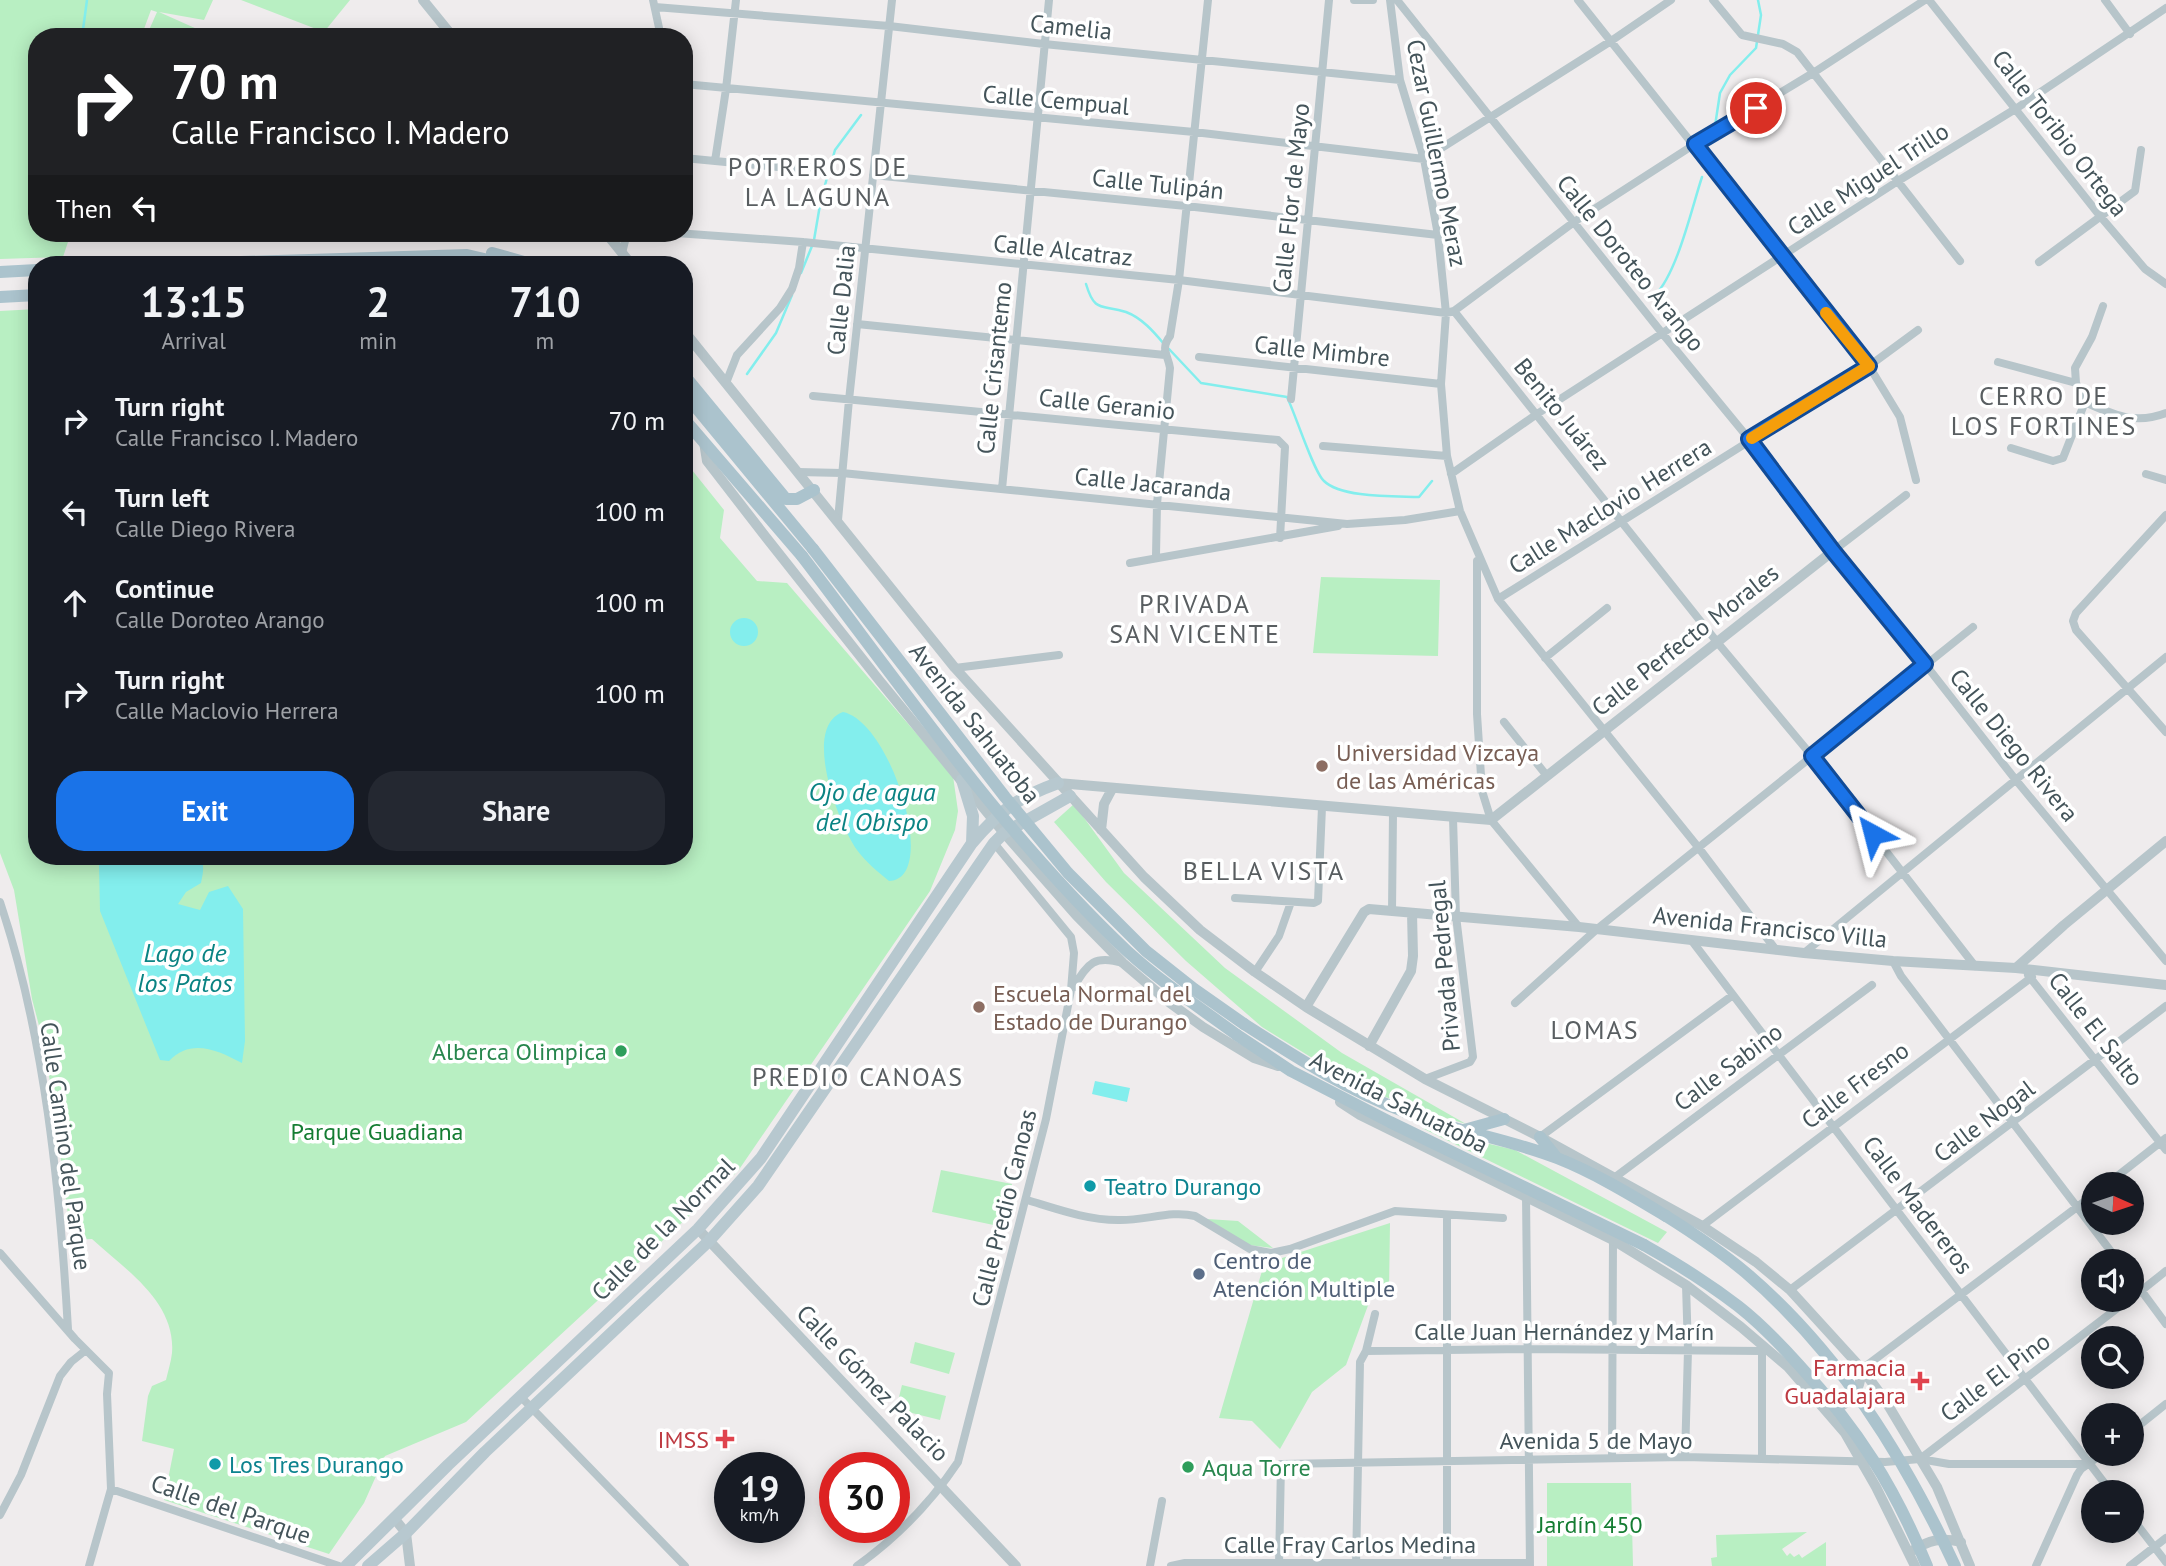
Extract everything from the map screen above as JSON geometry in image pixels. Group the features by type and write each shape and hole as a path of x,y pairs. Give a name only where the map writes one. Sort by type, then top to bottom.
{"main road":[{"path":"436,256 491,252 504,256"},
{"path":"467,255 471,256"},
{"path":"0,272 28,270"},
{"path":"0,297 28,295"},
{"path":"693,386 786,499 797,499 814,490"},
{"name":"Avenida Sahuatoba","path":"693,405 808,552 996,809 1060,884 1129,953 1187,999 1354,1090 1408,1113 1539,1152 1611,1180 1744,1270 1801,1325 1848,1379 1916,1486 1955,1566"},
{"name":"Avenida Sahuatoba","path":"693,429 808,552"},
{"path":"962,780 973,816 972,843 986,856"},
{"name":"Calle de la Normal","path":"346,1566 698,1229 761,1158 972,843 993,819 1023,796 1058,783"},
{"name":"Calle de la Normal","path":"368,1566 406,1533 532,1408 709,1241 758,1186 994,843 1004,833 1074,791"},
{"name":"Avenida Sahuatoba","path":"1241,1029 1291,1071 1527,1193 1644,1245 1678,1264 1740,1307 1782,1347 1847,1419 1892,1490 1927,1566"},
{"path":"1460,1130 1504,1119"},
{"path":"1540,1137 1557,1158"}],"street":[{"path":"423,0 446,28"},
{"path":"715,161 736,0"},
{"name":"Calle Dalia","path":"838,520 892,0"},
{"name":"Calle Crisantemo","path":"1002,489 1049,0"},
{"path":"1156,556 1157,504 1170,368 1164,344 1170,336 1179,281 1208,0"},
{"name":"Calle Flor de Mayo","path":"1291,399 1329,0"},
{"path":"1354,0 1373,0"},
{"name":"Cezar Guillermo Meraz","path":"1390,0 1401,80 1424,159 1450,312 1441,384 1447,456 1460,511 1478,556 1498,599 1698,847 1776,950"},
{"name":"Calle Doroteo Arango","path":"1397,0 1749,439 1833,551"},
{"path":"1578,0 1869,366 1900,416 1916,480"},
{"path":"1424,159 1671,0"},
{"path":"1713,0 1737,30 1749,38 1783,44 1797,52 1960,261"},
{"path":"1450,312 1574,222 1927,0"},
{"name":"Calle Toribio Ortega","path":"1927,0 2017,108 2100,216 2145,269 2166,284"},
{"path":"2105,0 2130,34"},
{"path":"654,4 660,28"},
{"name":"Camelia","path":"654,4 1401,80"},
{"name":"Calle Miguel Trillo","path":"1451,474 1537,414 1898,181 2017,108 2166,8"},
{"name":"Calle Cempual","path":"693,85 1194,132 1424,159"},
{"path":"2039,262 2135,191 2141,150"},
{"path":"693,159 808,170"},
{"name":"Calle Tulipán","path":"873,175 1186,206 1438,235"},
{"name":"Calle Alcatraz","path":"693,234 803,242 1450,312"},
{"path":"613,242 624,256"},
{"path":"622,253 625,242"},
{"path":"726,383 737,355 780,308 792,289 803,242"},
{"path":"2103,306 2089,344 2076,362 2076,383 2085,402 2107,412 2150,419 2166,413"},
{"name":"Benito Juárez","path":"1450,312 1537,414 1717,642 1812,756 1975,966"},
{"path":"858,324 1165,355"},
{"name":"Calle Maclovio Herrera","path":"1498,599 1869,366 1918,330"},
{"name":"Avenida Sahuatoba","path":"693,342 955,668 1058,783"},
{"name":"Calle Mimbre","path":"1199,357 1441,384"},
{"path":"1998,362 2076,383"},
{"name":"Calle Geranio","path":"813,396 1278,440 1285,447 1279,516"},
{"path":"2011,448 2053,461 2063,458 2085,402"},
{"path":"704,442 707,461 879,680 1004,833 1076,915 1123,963 1203,1027 1254,1058 1291,1071"},
{"path":"1323,446 1447,456"},
{"name":"Calle Jacaranda","path":"798,472 842,473 1347,524 1398,521 1460,511"},
{"path":"2146,474 2166,481"},
{"name":"Calle Perfecto Morales","path":"1491,820 1906,495"},
{"path":"2166,515 2076,613 2073,621 2076,631 2166,732"},
{"path":"1279,516 1280,538"},
{"path":"1130,563 1156,556 1280,538 1347,524"},
{"name":"Calle Diego Rivera","path":"1833,551 2015,779 2166,961"},
{"path":"1478,556 1478,727 1482,791 1491,820 1579,927"},
{"path":"1545,658 1606,608"},
{"path":"1515,1003 1597,929 1973,627"},
{"path":"955,668 1059,654"},
{"path":"1804,953 2166,657"},
{"path":"1504,722 1547,776"},
{"path":"1058,783 1074,791 1112,789 1491,820"},
{"path":"1101,830 1104,804 1112,789"},
{"name":"Avenida Sahuatoba","path":"1074,791 1101,830 1144,877 1200,930 1255,972 1306,1007 1425,1079 1540,1137 1611,1180 1702,1226 1756,1262 1790,1290 1862,1369 1885,1400 1948,1510 1970,1566"},
{"path":"1235,898 1314,903 1319,896 1322,807"},
{"path":"1392,911 1393,813"},
{"name":"Privada Pedregal","path":"1425,1079 1470,1062 1473,1057 1457,916 1453,818"},
{"path":"2016,968 2166,841"},
{"name":"Calle Predio Canoas","path":"858,1566 897,1533 942,1485 958,1462 1027,1200 1071,990 1074,953 1071,937 994,843"},
{"name":"Calle Camino del Parque","path":"0,902 36,1040 64,1255 68,1329"},
{"path":"1255,972 1279,936 1291,902"},
{"name":"Avenida Francisco Villa","path":"1306,1007 1364,912 1369,909 1579,927 1804,953 2016,968 2166,985"},
{"path":"1368,1046 1411,971 1412,913"},
{"name":"Calle Madereros","path":"1692,941 2081,1452"},
{"path":"1071,990 1084,970 1095,961 1111,960 1123,963"},
{"path":"1893,961 1901,976 2012,1124 2109,1249"},
{"name":"Calle El Salto","path":"2016,968 2032,977 2096,1060 2163,1140 2166,1150"},
{"name":"Calle Fresno","path":"1702,1226 2032,977"},
{"name":"Calle Sabino","path":"1611,1180 1872,985"},
{"path":"1540,1137 1733,995"},
{"name":"Calle Nogal","path":"1790,1290 2166,1006"},
{"path":"2122,1172 2163,1140"},
{"path":"1527,1193 1530,1564"},
{"name":"Avenida Sahuatoba","path":"1527,1193 1613,1240 1686,1285 1788,1367 1845,1433 1915,1566"},
{"path":"1027,1200 1102,1220 1141,1220 1186,1214 1195,1216 1250,1249 1264,1253 1290,1249 1395,1211 1503,1218"},
{"path":"1826,1410 1850,1402 1859,1387 1862,1369 2081,1205"},
{"path":"1447,1216 1447,1564"},
{"name":"Calle Gómez Palacio","path":"698,1229 1016,1566"},
{"path":"1612,1458 1613,1240"},
{"path":"0,1253 109,1373 107,1394 111,1489 89,1566"},
{"name":"Calle El Pino","path":"2144,1288 2166,1271"},
{"path":"1685,1457 1688,1350 1686,1285"},
{"path":"2144,1294 2166,1324"},
{"name":"Calle El Pino","path":"1920,1459 2112,1312"},
{"path":"1356,1564 1360,1362 1366,1351 1375,1314"},
{"path":"1762,1348 1762,1458"},
{"name":"Calle Juan Hernández y Marín","path":"1366,1351 1762,1348"},
{"path":"0,1515 21,1475 53,1390 66,1368 86,1350"},
{"path":"521,1397 685,1566"},
{"path":"2144,1421 2166,1404"},
{"name":"Avenida 5 de Mayo","path":"1279,1564 1282,1464 1685,1457 1862,1461 1920,1459 1949,1464 2081,1464"},
{"path":"2036,1566 2077,1475 2086,1466"},
{"name":"Calle Madereros","path":"2092,1466 2102,1480"},
{"name":"Calle del Parque","path":"111,1489 339,1566"},
{"path":"1150,1566 1162,1501"},
{"path":"394,1518 406,1533 410,1566"},
{"path":"2144,1534 2166,1562"},
{"path":"2130,1566 2166,1538"},
{"path":"1909,1553 1928,1541 1948,1539 1961,1542"},
{"name":"Calle Fray Carlos Medina","path":"1171,1566 1185,1563 1530,1564"}],"green space":[{"path":"0,0 213,0 204,20 159,12 195,28 150,28 157,12 151,10 144,28 28,28 28,242 68,242 63,256 0,259"},
{"path":"241,0 350,0 327,28 314,28"},
{"name":"Parque Guadiana","path":"28,309 28,865 693,865 693,471 724,510 720,538 757,581 787,583 953,776 958,811 955,830 930,891 738,1171 466,1422 385,1456 364,1503 329,1554 164,1500 174,1449 142,1441 148,1396 152,1386 166,1380 171,1360 171,1335 166,1318 146,1288 92,1239 71,1240 54,1104 42,1037 32,999 14,890 0,853 0,311"},
{"path":"1321,577 1440,580 1438,656 1313,653"},
{"path":"1074,804 1124,873 1225,968 1342,1053 1466,1124 1406,1106 1348,1080 1262,1027 1186,961 1106,882 1054,822"},
{"path":"1422,1128 1515,1150 1667,1232 1658,1243"},
{"path":"941,1170 1012,1184 1003,1227 932,1212"},
{"path":"1207,1219 1238,1221 1273,1248 1249,1245"},
{"path":"1390,1223 1389,1290 1373,1292 1346,1365 1312,1392 1280,1449 1252,1421 1219,1418 1264,1264"},
{"path":"915,1342 955,1353 949,1374 910,1363"},
{"path":"902,1385 946,1396 940,1420 896,1409"},
{"name":"Jardín 450","path":"1547,1483 1631,1483 1633,1566 1547,1566"},
{"path":"1807,1532 1782,1549 1787,1556 1790,1553 1794,1557 1799,1554 1802,1558 1826,1542 1826,1566 1712,1566 1711,1558 1717,1557 1716,1535"}],"water":[{"path":"744,618 754,622 758,632 754,642 744,646 734,642 730,632 734,622"},
{"name":"Ojo de agua del Obispo","path":"843,712 861,722 878,742 893,770 903,800 910,830 910,856 904,874 889,881 857,850 841,820 828,777 824,756 825,736 831,721"},
{"name":"Lago de los Patos","path":"99,865 203,865 201,883 186,892 178,904 200,910 209,892 228,886 243,909 245,1041 242,1063 214,1051 195,1048 177,1054 169,1061 160,1060 100,911"},
{"path":"1095,1081 1130,1088 1127,1102 1092,1094"}],"waterway":[{"path":"83,28 87,0"},
{"path":"1715,126 1720,93 1730,75 1756,48 1761,15 1758,0"},
{"path":"814,240 821,199 835,150 861,115"},
{"path":"1655,295 1677,256 1702,177"},
{"path":"801,273 812,246"},
{"path":"1086,284 1096,304 1132,315 1164,344"},
{"path":"747,374 776,333 792,295"},
{"path":"1169,349 1201,383 1287,397 1315,467 1324,481 1332,487 1369,495 1419,497 1432,481"}],"slow traffic":[{"path":"1752,438 1869,366 1826,313"}],"place":[{"name":"Universidad Vizcaya de las Américas","path":"1322,766"},
{"name":"Escuela Normal del Estado de Durango","path":"979,1007"},
{"name":"Alberca Olimpica","path":"621,1051"},
{"name":"Teatro Durango","path":"1090,1186"},
{"name":"Centro de Atención Multiple","path":"1199,1274"},
{"name":"Farmacia Guadalajara","path":"1920,1381"},
{"name":"IMSS","path":"725,1439"},
{"name":"Los Tres Durango","path":"215,1464"},
{"name":"Aqua Torre","path":"1188,1467"}],"district":[{"name":"POTREROS DE LA LAGUNA","path":"818,181"},
{"name":"CERRO DE LOS FORTINES","path":"2044,410"},
{"name":"PRIVADA SAN VICENTE","path":"1195,618"},
{"name":"BELLA VISTA","path":"1264,870"},
{"name":"LOMAS","path":"1595,1029"},
{"name":"PREDIO CANOAS","path":"858,1076"}],"route":[{"path":"1756,108 1695,144 1726,187 1869,366 1749,439 1833,551 1925,664 1812,756 1873,834"}]}
